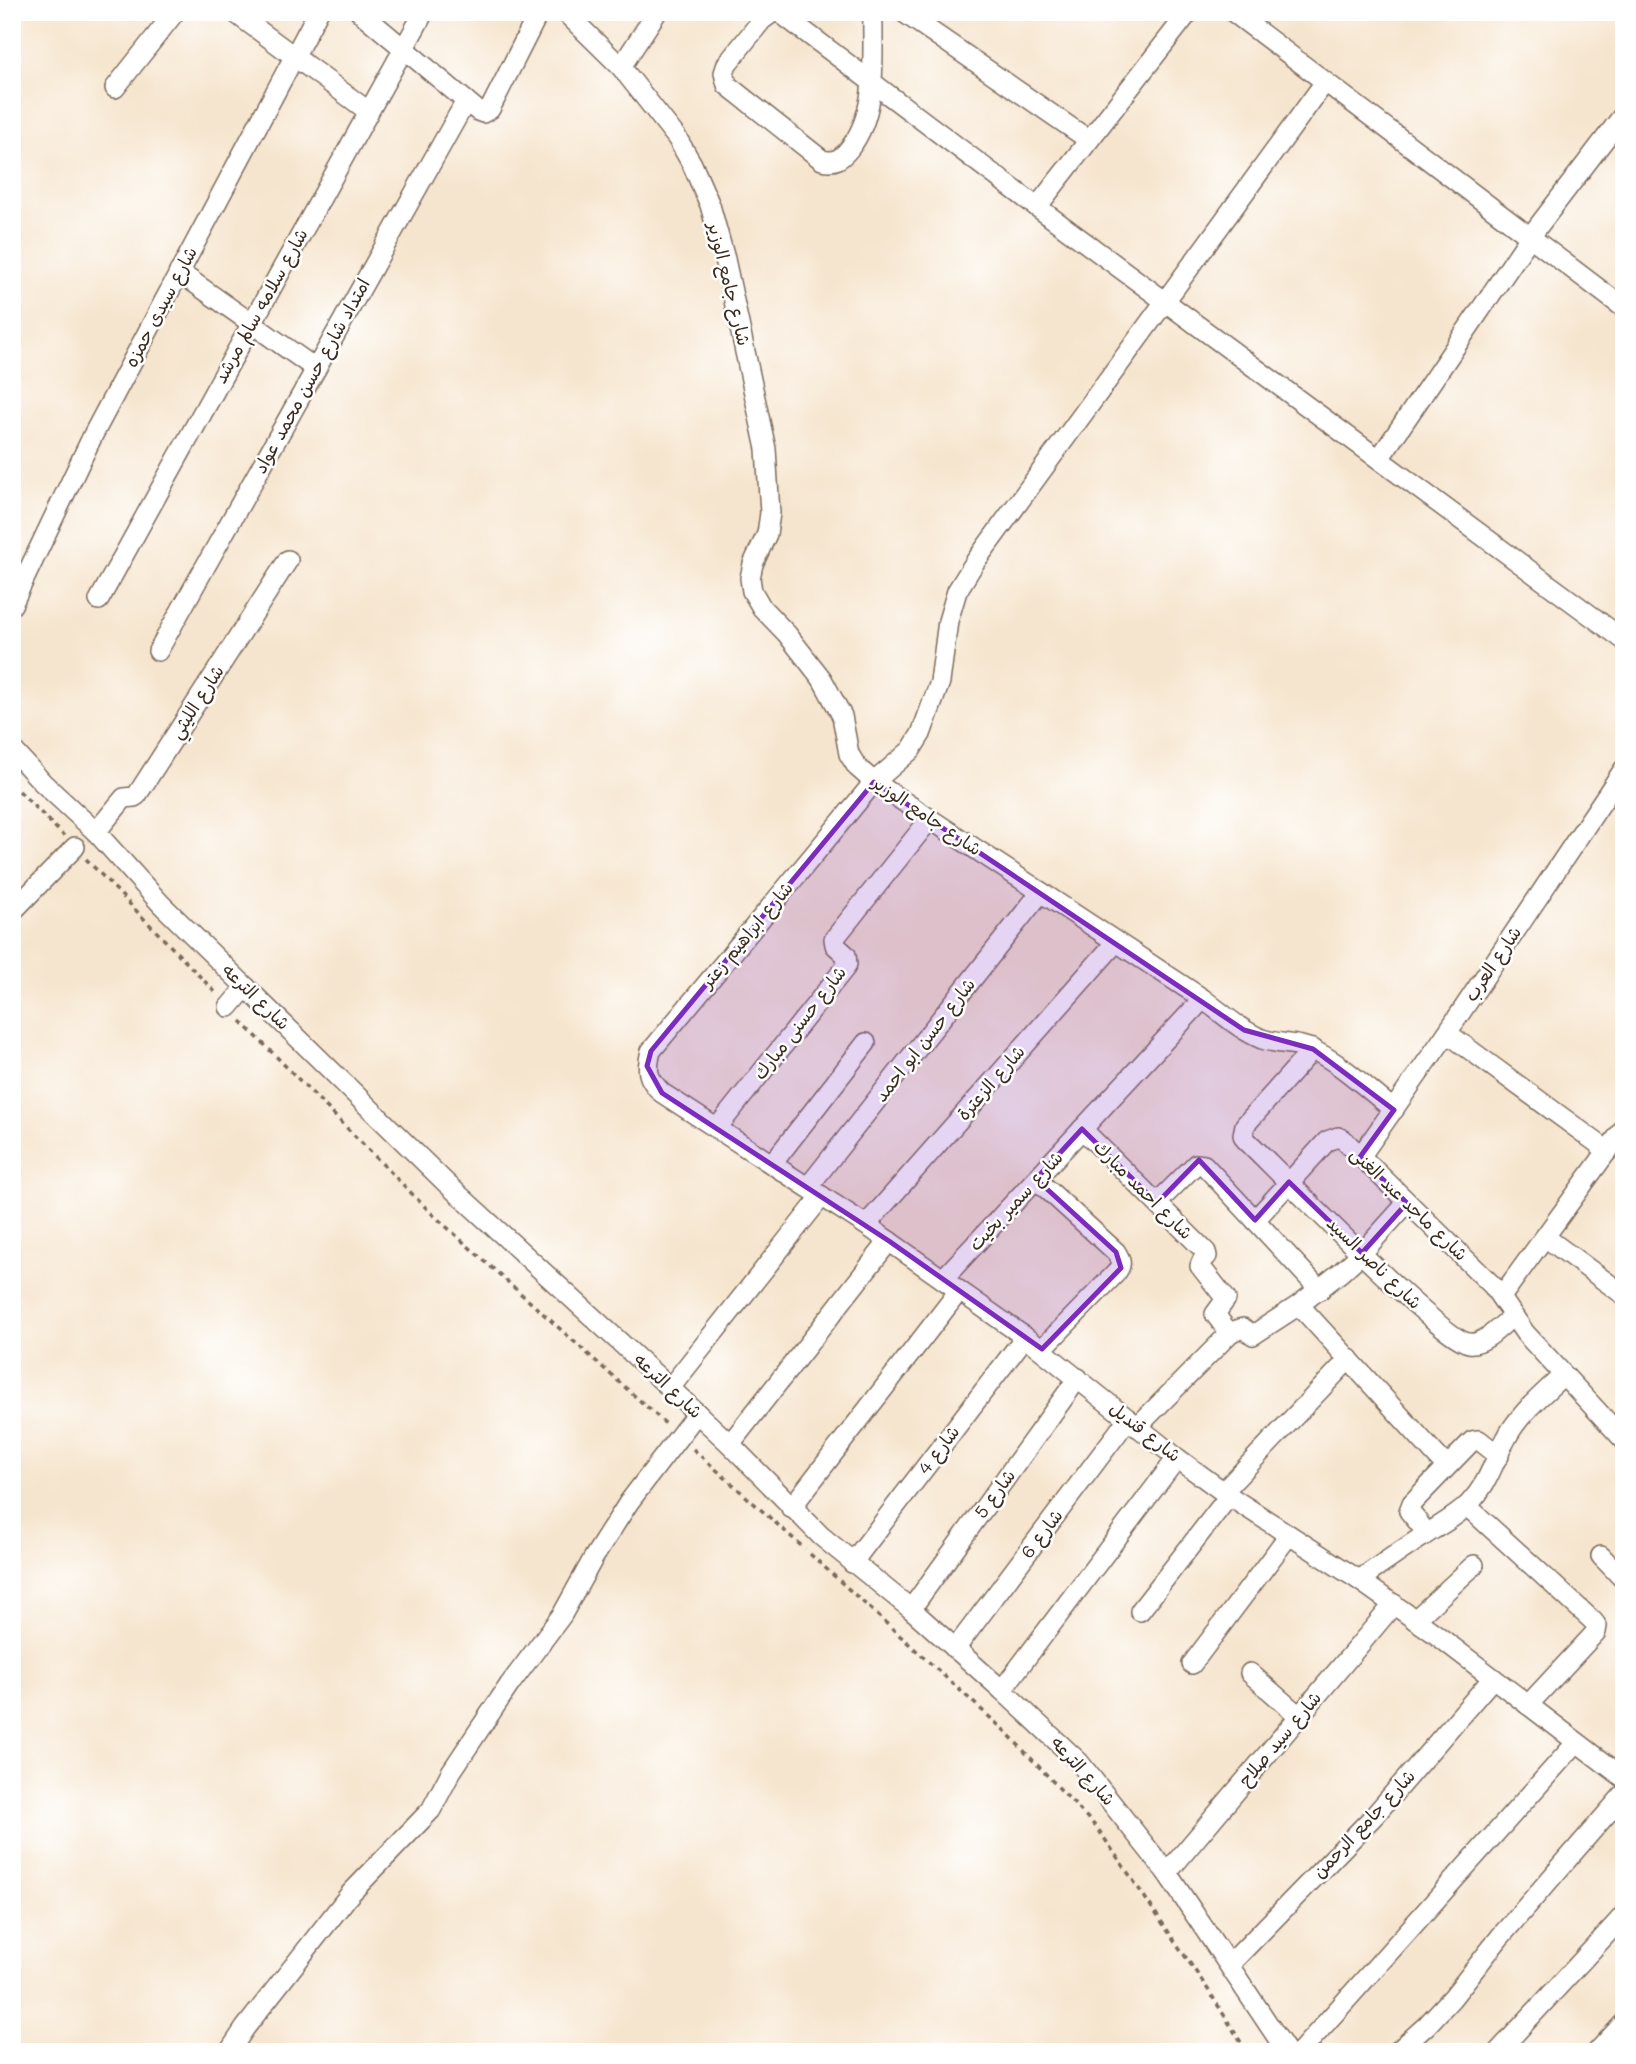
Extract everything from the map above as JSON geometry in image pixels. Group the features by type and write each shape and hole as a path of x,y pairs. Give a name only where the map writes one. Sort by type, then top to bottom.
{"street":[{"path":"115,89 175,12"},
{"path":"234,12 368,111"},
{"name":"شارع سيدى حمزه","path":"12,605 94,433 318,12"},
{"path":"360,12 481,113 490,109 539,12"},
{"name":"شارع سلامه سالم مرشد","path":"99,600 424,12"},
{"name":"شارع جامع الوزير","path":"565,12 621,67 677,138 710,205 725,259 766,449 770,513 767,534 753,564 750,578 752,591 762,608 822,680 842,716 849,754 857,767 874,782 1203,999 1244,1030 1262,1039 1313,1049 1394,1110"},
{"path":"621,67 657,12"},
{"path":"773,12 762,20 727,64 724,73 727,85 822,160 831,162 841,159 859,136 867,115 871,83 873,12"},
{"path":"779,12 1037,207 1624,640"},
{"path":"902,12 1090,140"},
{"path":"1037,207 1189,12"},
{"path":"1233,12 1624,308"},
{"name":"شارع ابراهيم زعتر","path":"662,1093 651,1081 649,1074 647,1066 651,1051 874,782 911,750 921,734 940,682 948,621 957,591 975,562 1325,82"},
{"name":"امتداد شارع حسن محمد عواد","path":"158,651 466,101"},
{"path":"1379,459 1530,237 1624,114"},
{"path":"179,272 316,369"},
{"name":"شارع الليثي","path":"96,832 124,798 137,795 288,561"},
{"name":"شارع الترعه","path":"12,749 43,783 96,832 161,904 446,1183 730,1444 791,1508 852,1563 956,1648 1079,1762 1167,1873 1287,2052"},
{"name":"شارع العرب","path":"1360,1157 1447,1033 1624,769"},
{"name":"شارع حسنى مبارك","path":"717,1128 845,968 846,955 835,946 834,939 930,819"},
{"path":"12,912 75,847"},
{"name":"شارع حسن ابو احمد","path":"670,1388 1041,892"},
{"name":"شارع الزعترة","path":"866,1225 1116,942"},
{"path":"229,1007 246,987"},
{"name":"شارع سمير بخيت","path":"791,1508 951,1285 1036,1179 1203,999"},
{"path":"1447,1033 1608,1150"},
{"path":"772,1164 866,1043"},
{"name":"شارع ناصر السيد","path":"1313,1049 1245,1125 1245,1139 1415,1304 1461,1342 1480,1342 1513,1316"},
{"name":"شارع قنديل","path":"662,1093 866,1225 1042,1349 1177,1458 1226,1494 1394,1604 1624,1778"},
{"path":"1501,1297 1624,1128"},
{"name":"شارع احمد مبارك","path":"1082,1129 1206,1252 1207,1256 1200,1266 1226,1299 1215,1314 1231,1332"},
{"name":"شارع ماجد عبد الغنى","path":"1255,1220 1327,1141 1338,1137 1344,1140 1493,1286 1525,1333 1624,1440"},
{"path":"1157,1203 1192,1167 1204,1165 1320,1290"},
{"path":"1036,1179 1121,1259 1121,1268 1042,1349"},
{"path":"1231,1332 1243,1328 1253,1335 1320,1290 1362,1253 1407,1203"},
{"path":"1545,1237 1624,1295"},
{"path":"730,1444 889,1241"},
{"path":"1299,1305 1446,1466"},
{"name":"شارع 6","path":"956,1648 1132,1423 1231,1332"},
{"name":"شارع 4","path":"852,1563 1025,1337"},
{"path":"1140,1611 1226,1494 1349,1359"},
{"path":"1359,1580 1467,1506 1480,1491 1516,1423 1563,1375"},
{"name":"شارع 5","path":"911,1609 1078,1378"},
{"path":"229,2052 350,1894 430,1810 475,1735 562,1615 629,1502 697,1413"},
{"path":"1427,1533 1409,1511 1410,1505 1446,1466 1472,1440 1479,1440 1499,1456"},
{"path":"1002,1689 1177,1458"},
{"path":"1467,1506 1597,1626 1595,1632 1528,1705"},
{"path":"1192,1664 1289,1535"},
{"path":"1601,1556 1624,1580"},
{"path":"1415,1620 1474,1565"},
{"name":"شارع سيد صلاح","path":"1167,1873 1394,1604"},
{"path":"1250,1673 1299,1716"},
{"name":"شارع جامع الرحمن","path":"1230,1964 1374,1816 1493,1678"},
{"path":"1300,2052 1576,1743"},
{"path":"1397,2052 1452,1998 1500,1937 1624,1794"},
{"path":"1498,2052 1624,1915"},
{"path":"1597,2052 1624,2023"}],"path":[{"path":"12,784 229,1007 252,1034 430,1212 1006,1732 1098,1829 1209,1991 1247,2052"}],"highlighted area":[{"path":"874,782 1244,1030 1313,1049 1394,1110 1360,1157 1407,1203 1362,1253 1289,1182 1255,1220 1199,1160 1157,1203 1082,1129 1036,1179 1116,1252 1121,1268 1042,1349 889,1241 662,1093 647,1066 651,1051"}]}
